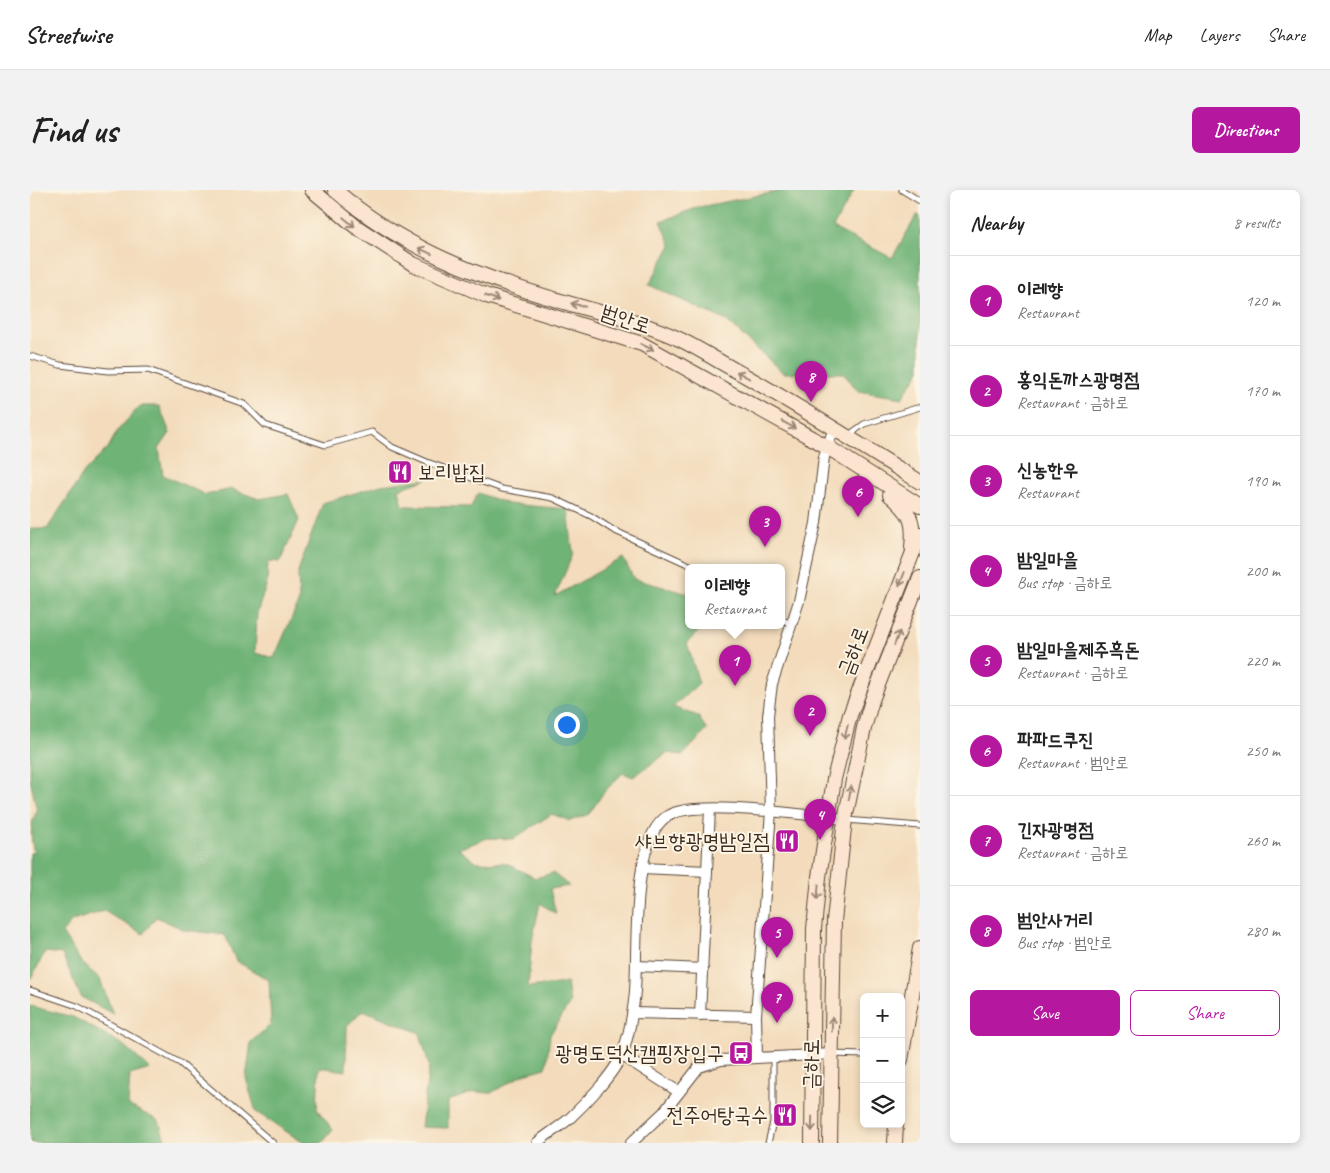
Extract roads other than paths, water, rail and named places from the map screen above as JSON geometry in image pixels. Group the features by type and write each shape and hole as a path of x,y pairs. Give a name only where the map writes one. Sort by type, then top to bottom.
{"main road":[{"name":"범안로","path":"312,190 355,226 413,264 487,296 642,344 826,446 920,506"},
{"name":"범안로","path":"335,190 361,212 420,249 494,280 592,309 680,340 848,436 920,482"},
{"path":"890,463 920,468"},
{"path":"872,476 900,503 910,516 913,529 912,552"},
{"name":"금하로","path":"812,1143 814,929 827,818 834,779 850,715 920,534"},
{"name":"금하로","path":"830,1143 834,921 845,820 864,728 872,700 919,580"},
{"path":"904,1038 920,948"},
{"path":"895,1143 896,1128"}],"street":[{"path":"786,622 799,602 816,523 826,446 834,428"},
{"path":"757,1058 756,1016 771,811 768,716 772,684 784,629"},
{"path":"536,1143 570,1118 608,1076 621,1055 632,1013 637,966 637,919 642,868 651,834 660,822 669,814 685,810 710,809 771,811 845,820"},
{"path":"700,1015 710,809"},
{"path":"642,868 707,871"},
{"path":"637,966 703,969"},
{"path":"632,1013 756,1016"},
{"path":"630,1143 663,1113 699,1066 721,1060 832,1054"},
{"path":"621,1055 679,1092"}],"lane":[{"path":"902,190 920,201"},
{"path":"30,356 60,365 108,372 148,370 244,404 265,425 325,445 372,432 392,447 427,462 502,489 553,498 591,516 613,530 687,564"},
{"path":"848,436 864,424 920,407"},
{"path":"845,820 920,826"},
{"path":"30,990 77,1006 180,1063 273,1143"},
{"path":"832,1054 860,1056"},
{"path":"768,1143 773,1122 773,1056"}],"place":[{"name":"범안사거리","path":"811,402"},
{"name":"보리밥집","path":"400,472"},
{"name":"파파드쿠진","path":"858,517"},
{"name":"신농한우","path":"765,547"},
{"name":"이레향","path":"735,686"},
{"name":"홍익돈까스광명점","path":"810,736"},
{"name":"밤일마을","path":"820,840"},
{"name":"샤브향광명밤일점","path":"787,841"},
{"name":"밤일마을제주흑돈","path":"777,958"},
{"name":"긴자광명점","path":"777,1023"},
{"name":"광명도덕산캠핑장입구","path":"741,1053"},
{"name":"전주어탕국수","path":"785,1115"}]}
